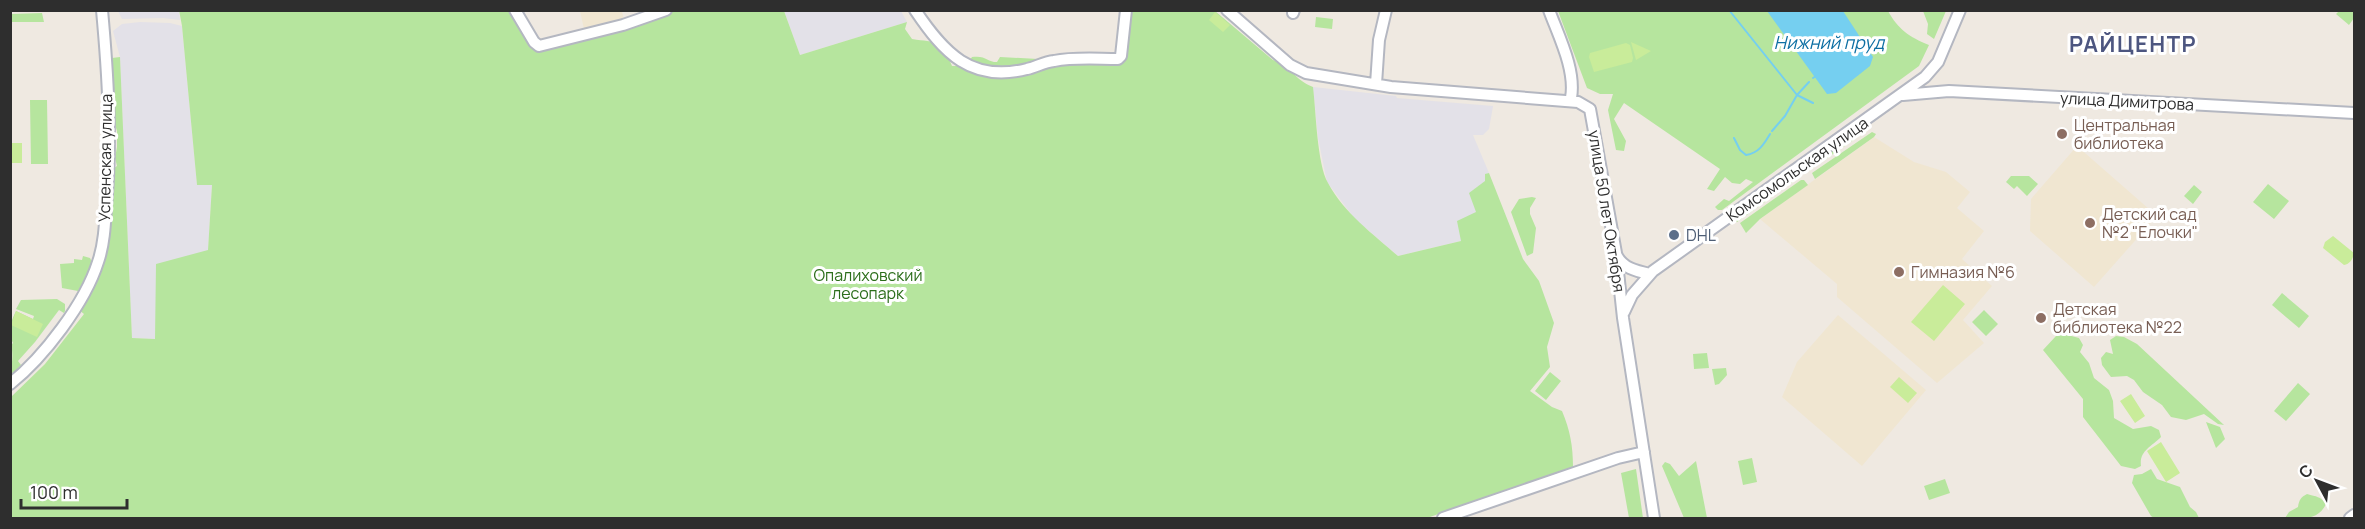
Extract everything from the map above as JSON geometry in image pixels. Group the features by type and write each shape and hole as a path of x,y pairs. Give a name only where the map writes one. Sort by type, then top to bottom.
{"street":[{"name":"Успенская улица","path":"10,384 57,333 84,292 99,259 108,175 107,83 102,10"},
{"path":"515,10 534,42 539,46 623,25 666,10"},
{"path":"915,10 940,46 950,51 960,62 975,69 1000,73 1028,69 1056,60 1118,59 1121,56 1126,10"},
{"name":"улица 50 лет Октября","path":"1227,10 1299,70 1376,84 1570,102 1586,106 1592,114 1616,253 1623,318 1654,519"},
{"path":"1376,84 1379,40 1386,10"},
{"path":"1550,10 1569,69 1571,98"},
{"name":"Комсомольская улица","path":"1623,318 1629,301 1650,274 1933,70 1960,10"},
{"path":"1933,70 1933,81 1944,91"},
{"name":"улица Димитрова","path":"1900,96 1944,91 2355,113"},
{"path":"1616,253 1618,260 1626,267 1650,274"},
{"path":"1443,519 1618,458 1644,452"},
{"path":"2350,519 2355,515"}],"shaded area":[{"path":"118,11 179,11 180,20 122,19"},
{"path":"580,11 622,11 624,21 584,29"},
{"path":"784,11 901,11 907,22 800,55"},
{"path":"170,23 182,26 197,185 212,185 208,251 155,339 132,338 120,57 113,31 122,24"},
{"path":"1313,87 1396,96 1397,98 1493,106 1489,129 1483,135 1473,135 1489,173 1485,175 1486,181 1476,212 1461,241 1398,256 1354,218 1327,182 1318,138"},
{"name":"Гимназия №6","path":"1874,137 1914,162 1946,172 1970,192 1957,208 1984,231 1962,259 1992,286 1963,320 1984,343 1937,383 1837,297 1837,284 1760,219"},
{"name":"Детский сад №2 \"Елочки\"","path":"2077,146 2157,216 2094,287 2030,231 2031,199"},
{"path":"1838,315 1926,390 1862,466 1782,397 1797,362"}],"green space":[{"name":"Опалиховский лесопарк","path":"179,10 515,11 534,42 666,11 784,11 800,55 907,22 905,29 912,39 933,42 941,46 952,66 966,66 972,57 997,62 1000,57 1056,60 1118,59 1126,11 1215,11 1273,60 1284,65 1301,81 1313,87 1319,151 1328,183 1342,204 1398,256 1461,241 1457,221 1476,212 1469,193 1485,181 1485,174 1489,173 1523,259 1539,281 1554,323 1547,347 1550,367 1530,391 1552,407 1562,411 1570,438 1573,467 1427,518 11,518 11,397 45,364 84,314 79,310 100,274 107,250 114,168 117,166 115,158 117,131 112,115 114,83 110,63 112,58 120,57 132,338 155,339 156,264 208,250 212,185 197,185"},
{"path":"1558,11 1888,11 1905,32 1929,45 1919,66 1722,210 1718,210 1715,207 1724,199 1729,201 1753,182 1746,179 1740,184 1732,183 1725,177 1714,191 1707,189 1720,169 1624,103 1614,119 1626,141 1624,151 1616,150 1608,110 1613,94 1600,94 1587,88"},
{"path":"1923,11 1946,11 1934,39 1927,34 1928,24"},
{"path":"2339,11 2354,11 2354,18 2349,25 2336,14"},
{"path":"1215,12 1230,25 1223,32 1209,20"},
{"path":"42,13 44,22 11,22 11,14"},
{"path":"1316,17 1333,19 1332,29 1315,27"},
{"path":"1631,42 1651,51 1636,60"},
{"path":"1626,43 1630,45 1632,62 1594,72 1589,57 1590,53"},
{"path":"30,100 47,100 48,164 31,164"},
{"path":"1864,127 1867,128 1865,132 1807,172 1804,170"},
{"path":"1872,132 1876,134 1874,137 1815,179 1812,173"},
{"path":"10,143 22,143 22,163 11,163"},
{"path":"1800,173 1801,176 1737,222 1734,218"},
{"path":"2011,176 2029,176 2038,184 2027,196 2017,186 2014,189 2006,182"},
{"path":"1801,180 1808,185 1760,219 1746,233 1740,223"},
{"path":"2268,184 2289,201 2274,219 2253,202"},
{"path":"2194,185 2202,192 2193,204 2184,196"},
{"path":"1536,198 1530,208 1530,214 1536,228 1533,253 1527,256 1511,212 1519,199"},
{"path":"2333,236 2354,253 2348,264 2344,265 2323,248 2325,242"},
{"path":"83,256 90,258 93,264 78,291 62,288 60,264 74,263 74,259 82,260"},
{"path":"1943,285 1965,304 1934,341 1911,322"},
{"path":"2282,293 2309,316 2299,328 2272,305"},
{"path":"57,299 65,304 64,313 59,310 18,361 21,365 11,375 11,345 13,343 10,327 16,311 33,319 34,316 16,309 21,300"},
{"path":"1984,310 1998,324 1986,336 1972,322"},
{"path":"16,311 43,324 37,337 11,325"},
{"path":"2064,334 2079,338 2083,345 2080,352 2089,363 2094,378 2109,390 2113,401 2114,418 2133,429 2151,426 2159,430 2161,437 2144,453 2141,466 2135,469 2121,466 2083,417 2083,399 2043,350 2056,336"},
{"path":"2116,336 2124,337 2137,344 2224,425 2218,424 2204,414 2186,420 2171,417 2162,405 2143,392 2134,380 2127,376 2111,377 2102,365 2101,358 2106,352 2113,354 2110,340"},
{"path":"1707,353 1709,368 1694,369 1693,354"},
{"path":"1726,368 1727,375 1715,385 1712,369"},
{"path":"1550,372 1561,381 1546,400 1535,391"},
{"path":"1899,377 1917,393 1908,403 1890,387"},
{"path":"2298,383 2310,394 2286,421 2274,411"},
{"path":"2131,394 2145,416 2135,423 2120,401"},
{"path":"2206,422 2220,427 2225,439 2216,448"},
{"path":"2161,442 2180,473 2166,482 2147,451"},
{"path":"1752,458 1757,482 1743,485 1738,461"},
{"path":"1696,461 1707,518 1684,518 1662,466 1665,462 1670,464 1679,476"},
{"path":"1636,469 1643,518 1629,518 1621,473"},
{"path":"2151,469 2157,479 2180,487 2190,507 2199,518 2154,518 2151,516 2132,483 2134,475"},
{"path":"1945,479 1950,493 1929,500 1924,486"},
{"path":"2307,494 2324,501 2326,504 2323,510 2309,518 2285,518 2289,512 2298,507 2303,496"}],"water":[{"name":"Нижний пруд","path":"1767,11 1843,11 1873,57 1870,66 1836,93 1827,94"}],"waterway":[{"path":"1729,10 1797,95 1813,103"},
{"path":"1772,131 1809,82"},
{"path":"1734,138 1740,150 1746,155 1758,150 1770,134"}],"place":[{"name":"Центральная библиотека","path":"2062,134"},
{"name":"Детский сад №2 \"Елочки\"","path":"2090,223"},
{"name":"DHL","path":"1674,235"},
{"name":"Гимназия №6","path":"1899,272"},
{"name":"Детская библиотека №22","path":"2041,318"}],"district":[{"name":"РАЙЦЕНТР","path":"2133,44"}]}
